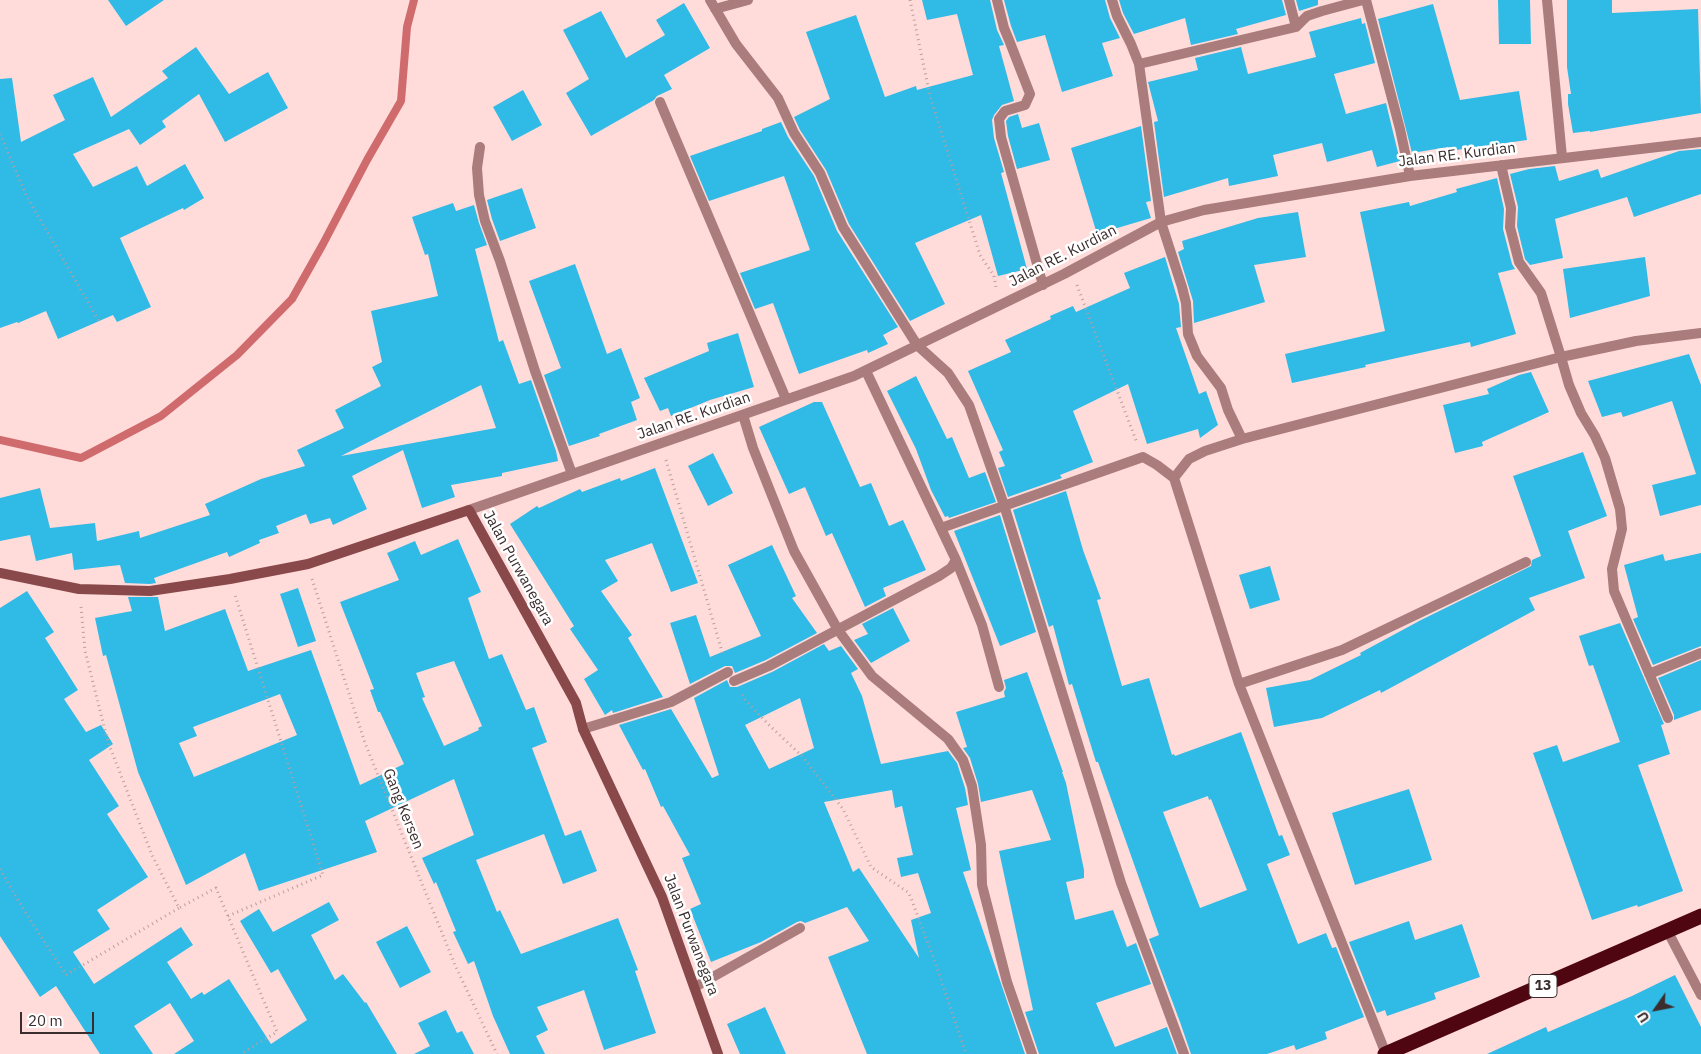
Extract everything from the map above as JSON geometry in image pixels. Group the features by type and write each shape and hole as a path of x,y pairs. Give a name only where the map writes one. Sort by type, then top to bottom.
{"highway":[{"name":"13","path":"1385,1054 1701,916"}],"street":[{"path":"748,0 713,4 736,44 778,98 794,133 820,173 842,226 917,345 948,373 969,405 1004,505 1121,883 1184,1054"},
{"path":"997,0 1004,28 1030,94 1025,105 1005,111 999,119 1001,137 1043,284"},
{"path":"1112,0 1117,16 1139,64 1161,222 1182,287 1188,334 1197,356 1221,388 1228,410 1242,439"},
{"path":"1289,0 1296,27"},
{"path":"1139,64 1296,27 1307,16 1364,0 1400,129 1410,176"},
{"path":"1547,0 1562,157"},
{"path":"660,102 786,399"},
{"name":"Jalan RE. Kurdian","path":"469,510 854,376 1072,270 1161,222 1204,210 1410,176 1701,142"},
{"path":"480,146 477,168 478,196 485,221 500,261 529,354 572,474"},
{"path":"1501,165 1511,208 1510,227 1519,262 1541,293 1569,385 1581,413 1595,436 1605,458 1620,509 1622,529 1612,569 1614,591 1668,718"},
{"path":"1174,478 1189,459 1205,451 1242,439 1561,357 1636,341 1701,333"},
{"path":"866,371 956,560 982,624 998,687"},
{"path":"743,414 753,448 794,551 838,630 872,676 948,739 963,760 972,786 975,802 981,845 982,885 1007,982 1032,1054"},
{"path":"942,528 1143,457 1174,478 1239,684 1385,1054"},
{"name":"Jalan Purwanegara","path":"0,573 79,589 150,591 230,579 308,564 469,510 576,703 583,729 662,896 718,1054"},
{"path":"734,681 769,666 939,576 951,568 956,560"},
{"path":"1239,684 1342,650 1526,562"},
{"path":"1649,674 1701,653"},
{"path":"583,729 671,702 728,672"},
{"path":"695,987 800,928"},
{"path":"1668,932 1701,995"}],"path":[{"path":"910,0 930,96 980,255 994,276 999,305"},
{"path":"0,134 26,195 100,323"},
{"path":"1072,270 1143,457"},
{"path":"661,443 728,672"},
{"name":"Gang Kersen","path":"308,564 366,743 451,956 497,1054"},
{"path":"228,916 323,875 230,579"},
{"path":"79,589 86,651 108,742 152,855 179,908"},
{"path":"734,681 746,701 803,758 843,810 871,867 909,893 966,1054"},
{"path":"0,869 66,975 216,888 276,1032 241,1054"}],"building":[{"path":"108,0 164,0 126,26"},
{"path":"922,0 990,0 997,30 1004,45 999,46 1014,101 1002,105 994,115 992,120 994,138 1004,172 1001,173 1027,269 998,276 981,215 915,243 945,304 910,321 849,224 826,170 800,130 794,117 830,99 806,32 856,15 885,97 916,86 917,90 973,75 957,14 927,20"},
{"path":"1004,0 1105,0 1110,18 1120,38 1102,43 1113,76 1062,92 1045,35 1017,42"},
{"path":"1119,0 1282,0 1286,15 1236,29 1238,34 1191,45 1185,18 1134,34 1123,13"},
{"path":"1296,0 1318,0 1318,5 1299,11"},
{"path":"1498,0 1530,0 1531,44 1499,44"},
{"path":"1567,0 1612,0 1612,13 1698,9 1701,113 1590,132 1573,133 1568,104 1568,94 1571,94 1567,67"},
{"path":"684,3 710,48 664,75 672,89 591,136 566,93 589,79 563,30 601,11 626,58 665,35 656,20"},
{"path":"1433,4 1460,100 1519,91 1527,140 1449,151 1448,147 1412,153 1378,19"},
{"path":"1361,18 1362,24 1365,23 1375,63 1334,74 1346,114 1386,103 1400,161 1377,167 1372,150 1327,162 1322,143 1273,155 1278,176 1229,186 1228,178 1164,197 1154,122 1158,121 1148,82 1198,70 1195,58 1241,47 1248,74 1316,57 1309,32"},
{"path":"196,47 229,94 268,72 288,108 225,142 199,94 162,121 166,127 140,145 129,129 73,154 93,187 137,166 147,186 185,164 204,198 184,210 183,208 120,238 151,307 117,322 113,315 58,339 46,311 18,323 0,328 0,79 12,78 21,142 65,120 53,95 93,77 111,117 168,78 162,71"},
{"path":"523,90 542,125 512,141 493,107"},
{"path":"1018,114 1022,128 1039,123 1050,160 1017,169 1006,121 1009,117"},
{"path":"781,122 788,137 814,176 837,231 898,327 883,335 888,344 868,353 867,350 799,374 773,303 755,309 740,273 810,250 784,176 709,201 690,156 762,131 762,129"},
{"path":"1141,126 1151,201 1146,202 1151,218 1097,234 1071,148"},
{"path":"1701,149 1701,194 1634,217 1627,197 1555,219 1563,258 1530,265 1525,259 1517,226 1518,207 1510,174 1529,169 1555,166 1559,181 1598,169 1601,178 1679,151"},
{"path":"1497,178 1504,209 1503,229 1515,269 1498,273 1516,334 1471,347 1470,342 1292,383 1285,354 1385,331 1360,212 1409,202 1410,206 1457,192 1456,189"},
{"path":"522,188 536,228 500,241 487,200"},
{"path":"453,203 456,211 474,205 487,245 475,249 499,342 503,340 519,384 531,380 558,461 502,473 502,476 451,485 455,497 422,508 403,450 352,476 367,509 333,525 330,518 310,524 306,514 276,526 279,533 259,540 260,543 229,557 227,552 154,578 156,583 150,584 125,583 120,565 74,570 72,553 36,561 30,535 0,541 0,498 40,488 50,528 95,523 97,541 139,531 140,538 210,515 205,504 261,479 305,466 297,450 344,428 335,410 381,386 372,367 382,362 371,311 438,296 428,254 425,255 412,217","holes":["481,385 496,428 341,456"]},
{"path":"1298,212 1306,257 1254,265 1265,302 1194,323 1193,301 1178,252 1184,249 1182,241 1258,218"},
{"path":"1165,257 1179,304 1181,327 1176,328 1199,394 1206,391 1218,425 1200,438 1198,429 1147,444 1128,384 1073,411 1093,462 1060,475 1062,478 1008,497 998,468 1005,466 999,452 1003,450 968,371 1011,352 1005,340 1051,319 1050,316 1073,306 1076,312 1130,288 1124,273"},
{"path":"1645,257 1650,296 1570,318 1563,269"},
{"path":"575,264 607,354 621,348 640,398 631,402 637,420 599,434 600,436 569,446 544,375 561,368 529,281"},
{"path":"738,333 754,387 710,400 671,416 668,408 660,411 644,378 709,351 707,343"},
{"path":"1689,354 1701,385 1701,505 1660,516 1652,485 1696,474 1672,401 1623,417 1621,412 1602,417 1588,381"},
{"path":"1531,372 1549,412 1482,442 1483,446 1455,453 1443,405 1489,394 1487,389 1519,375"},
{"path":"916,376 947,439 952,437 969,478 985,472 996,502 949,518 948,516 945,517 931,490 916,449 887,391"},
{"path":"814,402 822,402 860,487 871,483 889,526 903,520 926,570 883,588 886,596 865,607 832,533 826,536 805,487 789,494 759,427"},
{"path":"1583,452 1607,516 1568,531 1585,578 1529,598 1535,610 1381,693 1380,690 1322,718 1274,727 1266,688 1310,680 1361,655 1360,653 1421,620 1531,566 1532,560 1541,556 1513,476"},
{"path":"713,453 733,493 708,506 688,466"},
{"path":"655,468 698,583 671,592 652,543 605,560 618,581 601,591 632,635 628,638 663,697 613,713 612,710 605,715 584,679 598,670 570,629 574,626 510,524 537,506 539,508 580,489 582,492 620,478 621,481"},
{"path":"1066,491 1083,550 1101,599 1097,600 1122,686 1149,678 1172,755 1174,754 1175,756 1241,732 1279,836 1282,835 1290,855 1267,864 1298,944 1326,933 1332,948 1336,947 1364,1017 1325,1032 1327,1039 1296,1050 1294,1045 1267,1054 1191,1054 1149,939 1159,935 1098,762 1096,762 1072,684 1069,685 1053,625 1049,627 1013,510","holes":["1208,796 1209,800 1211,799 1247,890 1200,908 1163,812"]},
{"path":"1000,515 1036,632 1000,646 954,531"},
{"path":"458,539 481,592 468,598 489,659 502,654 526,710 534,707 547,742 532,748 565,836 581,830 597,871 563,884 544,834 476,860 497,912 500,910 521,954 618,918 638,970 635,971 656,1033 604,1050 584,990 537,1007 548,1030 536,1036 545,1054 510,1054 493,1016 474,961 468,964 453,932 456,931 436,882 434,884 422,858 474,835 454,779 365,821 377,852 259,891 245,853 186,885 138,772 106,655 103,656 95,618 132,611 128,597 158,597 165,631 225,609 248,671 311,650 360,785 404,764 380,712 378,712 370,690 374,689 340,602 399,580 387,553 415,541 421,555","holes":["454,661 482,726 478,728 479,730 444,746 422,698 425,697 416,673","280,694 297,735 194,777 179,743 197,736 193,727"]},
{"path":"772,545 796,596 792,598 817,633 766,660 735,673 732,666 725,666 690,684 670,623 696,615 710,657 761,636 728,565"},
{"path":"1701,553 1701,646 1653,665 1633,619 1638,617 1624,565 1663,554 1665,561"},
{"path":"1270,566 1280,600 1250,609 1239,575"},
{"path":"298,588 316,641 298,647 280,594"},
{"path":"27,591 54,632 45,638 78,690 64,699 86,732 101,725 113,744 89,760 119,806 107,814 148,877 97,910 110,929 73,952 94,984 181,927 193,945 167,962 191,999 202,992 204,995 229,979 271,1044 307,1020 278,969 271,973 240,921 259,909 273,932 329,902 339,920 311,935 335,980 343,974 366,1002 397,1054 174,1054 194,1041 170,1003 134,1026 153,1054 100,1054 56,986 40,997 0,936 0,608"},
{"path":"893,608 910,641 871,663 854,640 868,634 862,624"},
{"path":"1620,623 1664,724 1661,725 1670,754 1638,765 1683,891 1638,907 1637,905 1592,920 1533,753 1557,745 1563,762 1620,742 1593,665 1589,666 1579,636"},
{"path":"824,644 829,651 841,646 858,669 851,673 862,696 881,764 948,751 957,763 968,805 956,808 971,870 963,872 1025,1054 867,1054 828,957 869,941 847,907 805,923 797,922 761,942 711,962 690,909 701,904 682,858 690,855 663,806 661,807 645,769 643,770 619,725 671,709 712,778 719,775 694,698 727,680 730,687 737,687 772,672","holes":["800,698 814,748 769,769 745,725","892,790 895,808 902,806 913,855 897,858 901,877 918,873 931,913 911,920 919,958 859,868 853,872 824,802"]},
{"path":"1701,660 1701,710 1674,720 1674,715 1658,678"},
{"path":"1027,672 1063,772 1084,870 1084,878 1066,882 1075,920 1113,910 1127,947 1136,943 1151,984 1096,1003 1115,1047 1167,1027 1177,1054 1039,1054 1025,1012 1033,1010 999,851 1051,840 1032,790 981,802 970,758 963,748 967,747 956,712 1005,697 1004,692 1006,688 1004,680"},
{"path":"1409,789 1432,860 1355,885 1332,813"},
{"path":"1409,921 1415,940 1462,924 1480,977 1434,993 1436,999 1387,1016 1385,1010 1377,1013 1349,942"},
{"path":"407,926 431,972 400,988 376,942"},
{"path":"1675,975 1701,1027 1701,1054 1487,1054 1546,1027 1548,1032 1632,996"},
{"path":"765,1007 786,1054 740,1054 727,1024"},
{"path":"446,1010 457,1033 462,1031 474,1054 414,1054 430,1046 418,1023"}],"waterway":[{"path":"0,440 81,458 161,416 237,355 292,299 401,101 407,27 414,0"}]}
